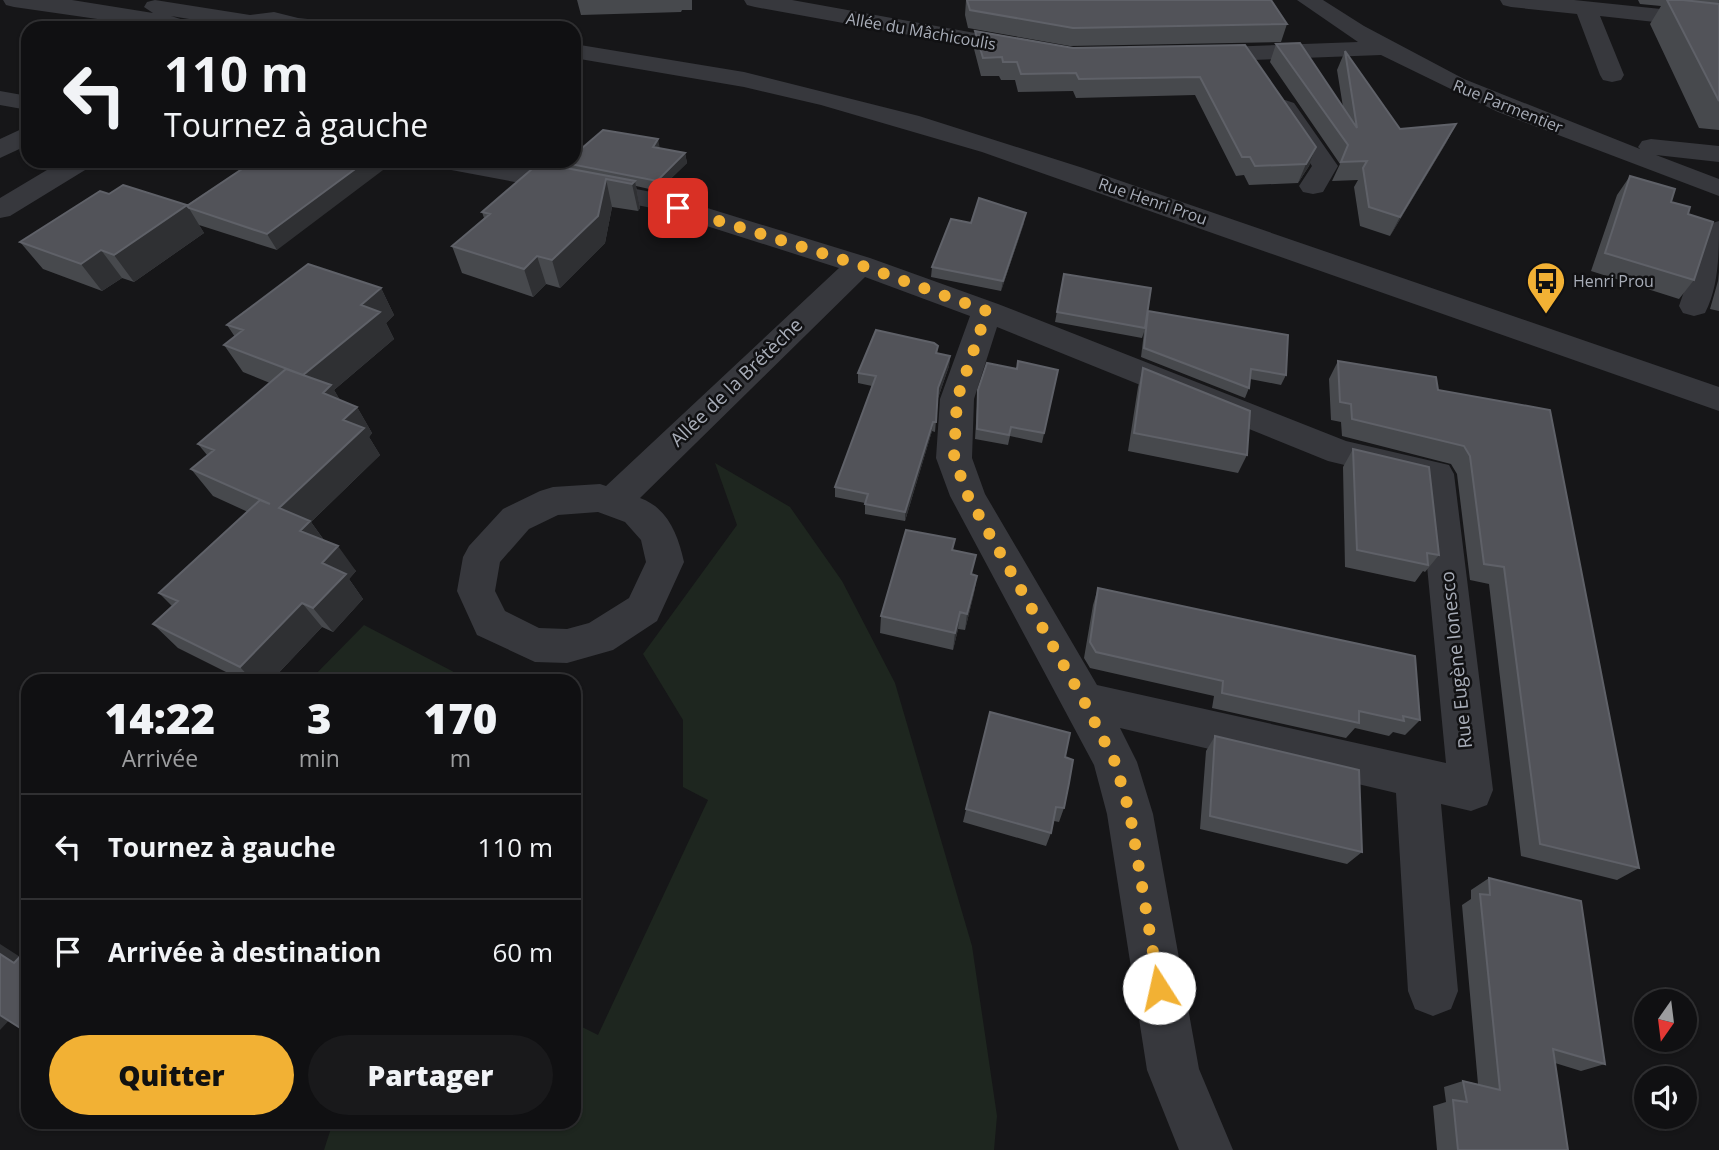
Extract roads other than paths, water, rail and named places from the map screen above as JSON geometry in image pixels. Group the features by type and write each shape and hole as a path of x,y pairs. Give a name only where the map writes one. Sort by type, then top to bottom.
{"street":[{"path":"14,0 159,21"},
{"path":"90,0 218,21"},
{"name":"Allée du Mâchicoulis","path":"755,0 1044,52"},
{"name":"Rue Parmentier","path":"1308,0 1382,48 1452,84 1719,188"},
{"path":"1511,0 1719,22"},
{"path":"1586,8 1612,75"},
{"path":"1181,55 1382,48"},
{"name":"Rue Henri Prou","path":"581,52 709,71 786,88 952,132 1719,399"},
{"path":"1249,54 1325,166 1313,186"},
{"path":"0,150 21,138"},
{"path":"1610,147 1647,146 1719,154"},
{"path":"0,210 69,168"},
{"path":"483,168 652,200 860,265 987,311 957,399 954,458 968,496 1084,701 1115,762 1130,814 1173,1070 1206,1150"},
{"path":"1694,306 1719,230"},
{"name":"Allée de la Brétèche","path":"613,502 860,265"},
{"name":"Rue Eugène Ionesco","path":"987,311 1340,452 1436,474 1471,790 1084,701"},
{"path":"600,498 613,502 638,512 659,535 665,562 643,609 599,638 567,646 535,645 491,623 476,590 482,556 516,519 553,501 600,498"},
{"path":"1417,778 1433,991"}],"place":[{"name":"Henri Prou","path":"1546,315"}]}
